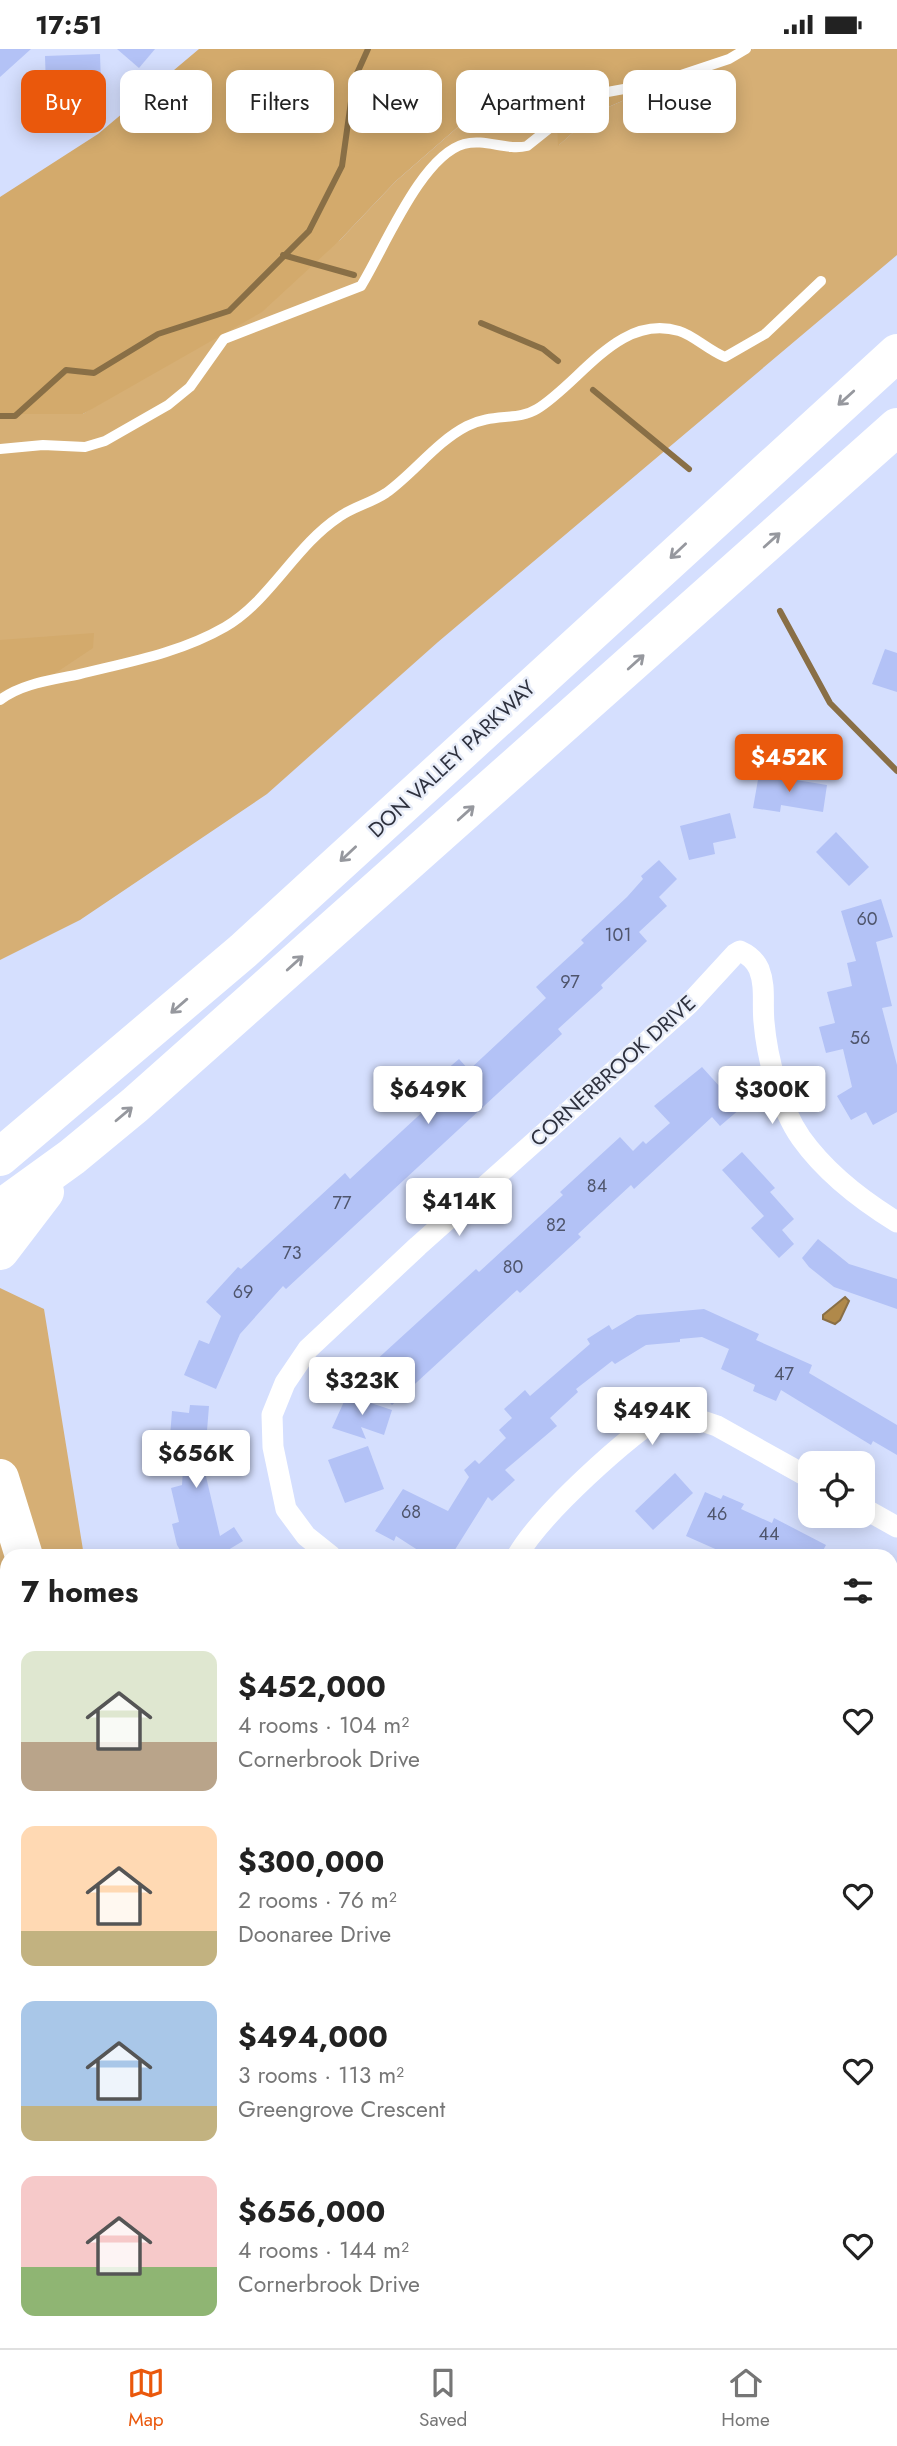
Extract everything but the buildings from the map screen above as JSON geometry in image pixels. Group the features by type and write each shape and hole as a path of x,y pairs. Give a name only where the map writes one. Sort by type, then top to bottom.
{"highway":[{"name":"DON VALLEY PARKWAY","path":"0,1157 243,951 897,353"},
{"path":"0,1209 72,1157 135,1105 897,427"},
{"path":"0,1251 72,1157"},
{"path":"0,1478 22,1549"}],"street":[{"name":"CORNERBROOK DRIVE","path":"322,1549 306,1536 286,1509 273,1447 272,1415 285,1383 308,1349 689,1004 722,965 740,951 750,956 758,966 763,981 764,1021 775,1071 783,1099 801,1138 853,1194 897,1222"},
{"path":"522,1549 542,1521 645,1425 670,1410 717,1426 798,1471"},
{"path":"875,1515 897,1527"}],"lane":[{"path":"0,449 43,445 85,447 105,441 168,405 190,387 223,339 361,286 385,238 445,152 476,141 515,149 527,146 592,95 657,83 729,59 746,49"},
{"path":"0,700 33,684 146,659 192,643 227,626 338,518 386,493 464,427 487,416 519,416 536,410 599,355 629,334 653,329 679,331 706,350 724,357 765,334 796,308 821,281"}],"shaded area":[{"path":"199,49 754,49 696,70 623,70 623,101 609,107 609,70 456,70 456,129 396,181 340,240 262,312 83,414 0,414 0,197 99,133 106,133 106,127 120,115 120,133 212,133 212,70 174,70"},
{"path":"754,49 897,49 897,255 438,642 267,794 80,920 0,960 0,414 83,414 340,240 396,181 456,129 456,133 560,133 559,145 572,133 609,133 609,107 623,101 623,133 736,133 736,70 696,70"},
{"path":"557,133 573,133 558,146"},
{"path":"94,633 93,648 48,678 0,691 0,640"},
{"path":"0,1288 44,1309 83,1549 0,1549"},
{"path":"845,1297 849,1301 840,1320 835,1324 823,1319 823,1315"}],"waterway":[{"path":"0,416 15,416 66,370 94,373 158,334 229,311 309,231 342,166 354,80 368,49"},
{"path":"283,255 354,275"},
{"path":"481,323 543,349 558,361"},
{"path":"593,390 689,469"},
{"path":"780,611 830,703 897,771"}]}
